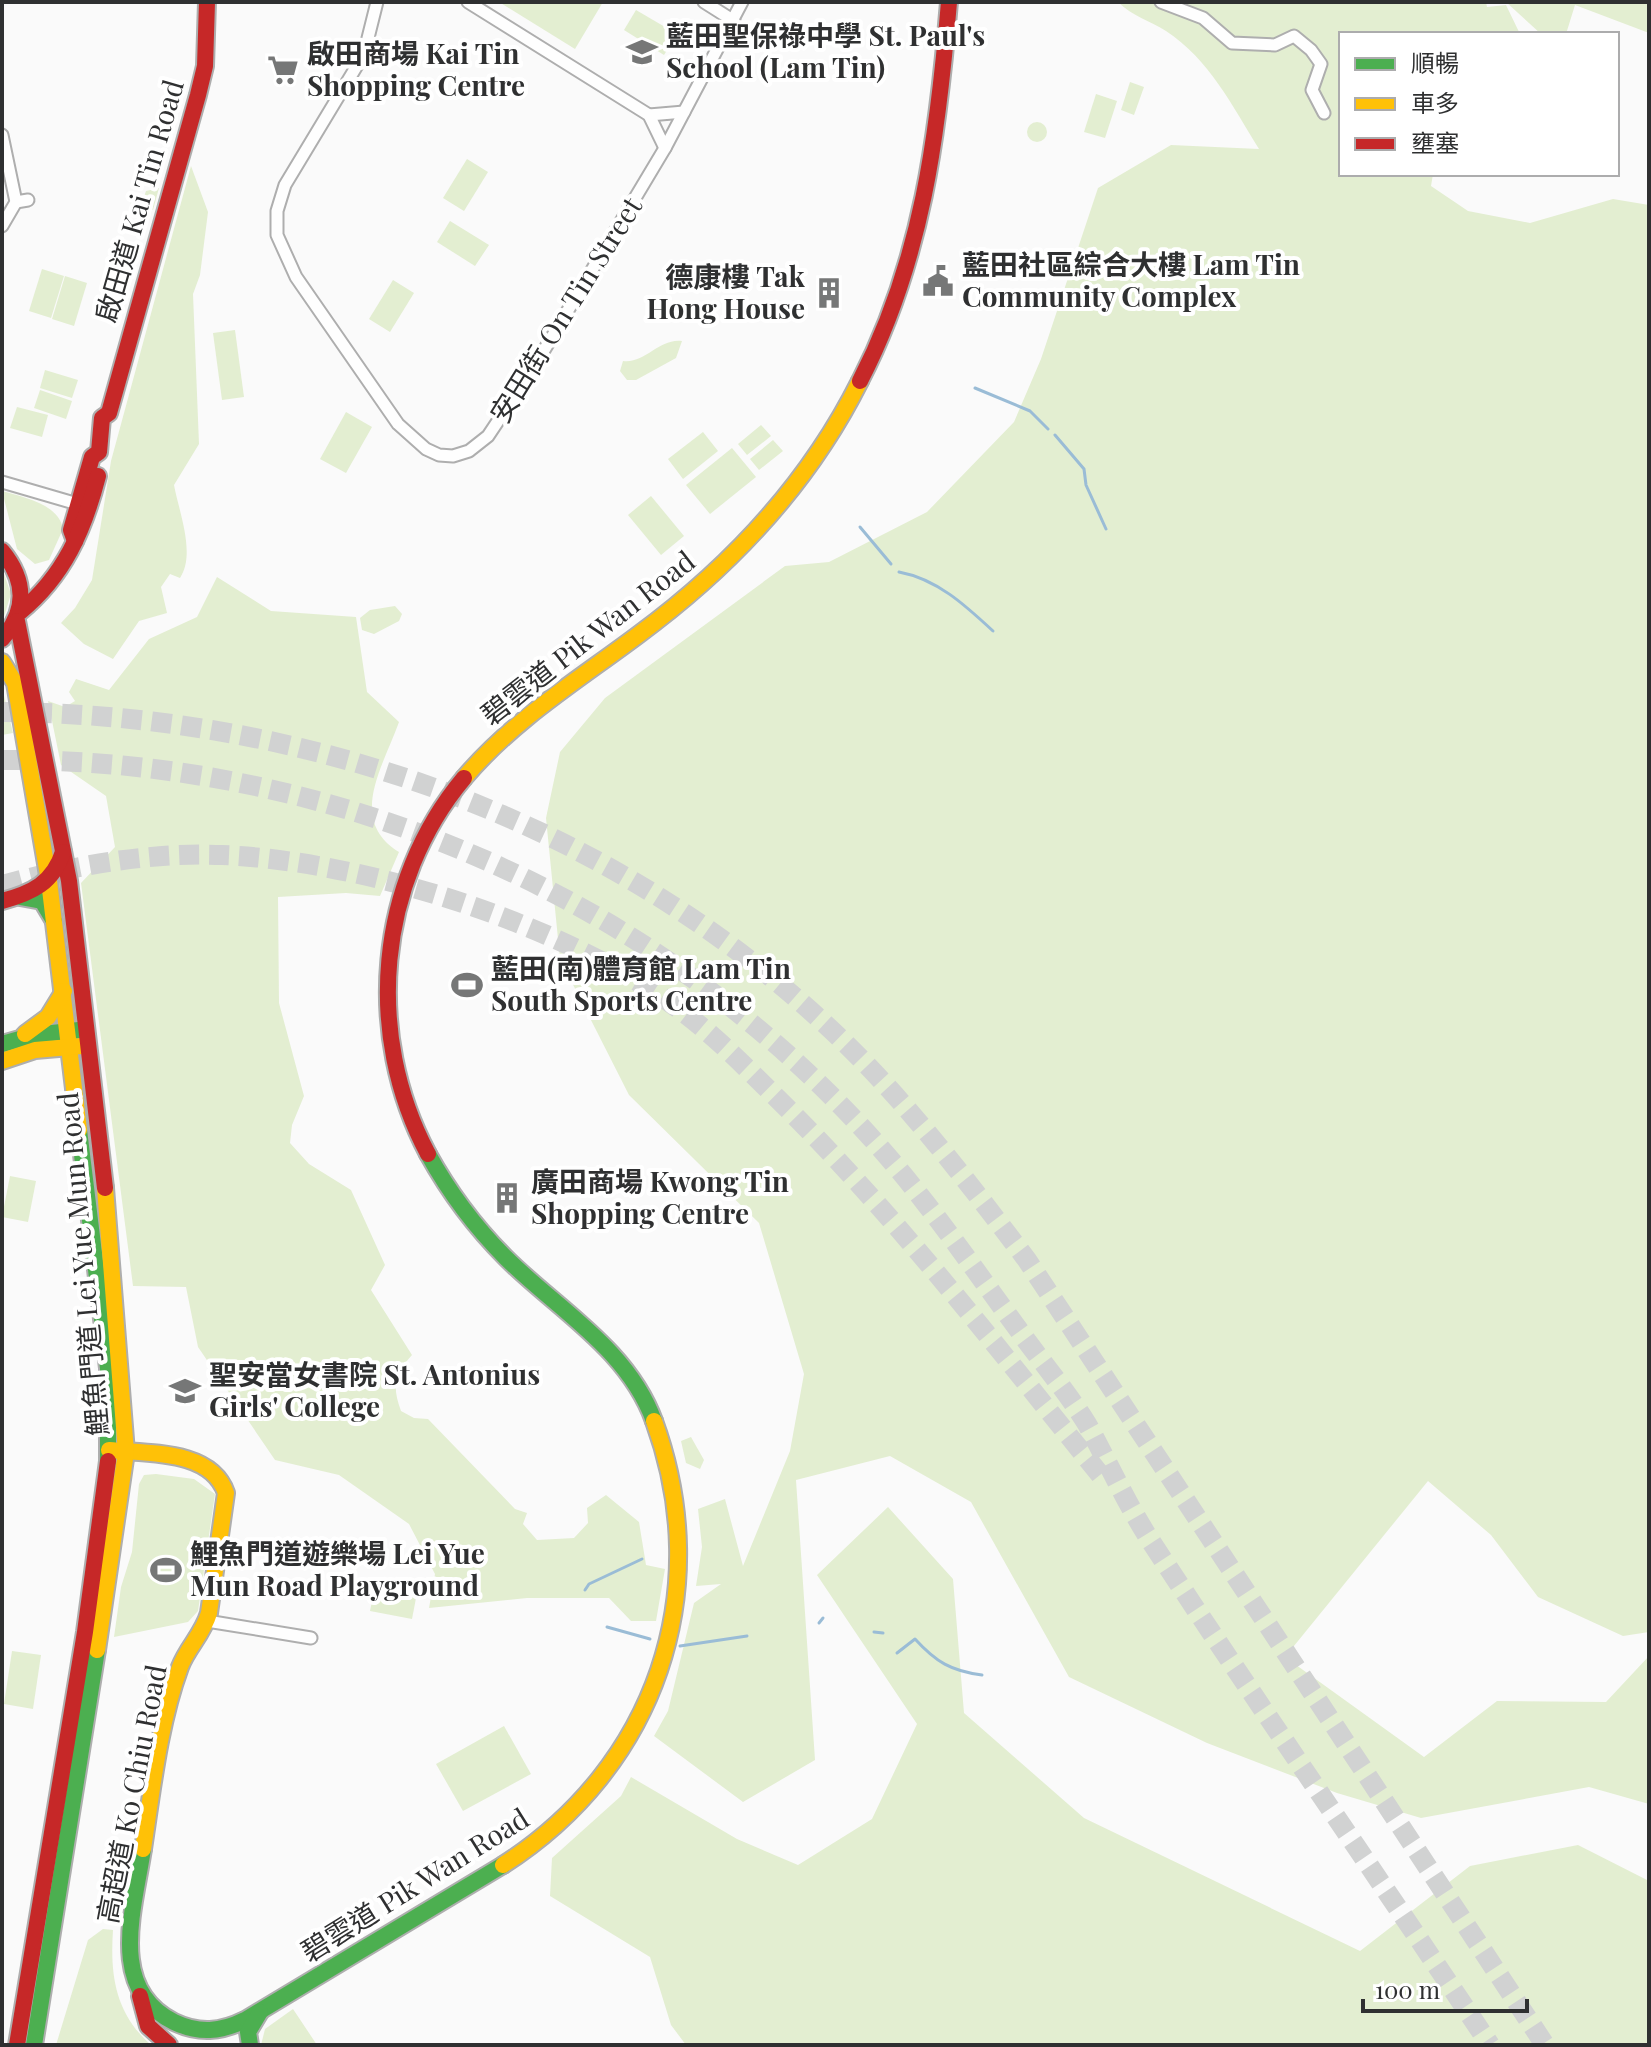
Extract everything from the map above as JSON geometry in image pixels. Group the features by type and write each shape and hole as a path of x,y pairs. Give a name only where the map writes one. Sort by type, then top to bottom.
{"main road":[{"name":"啟田道 Kai Tin Road","path":"2,639 18,617 57,577 75,541 71,530 83,508 92,457 108,433 112,420 109,413 198,95 205,66 207,2"},
{"name":"碧雲道 Pik Wan Road","path":"219,2038 516,1856 555,1828 620,1754 655,1679 678,1583 681,1535 677,1494 659,1430 644,1399 612,1354 509,1261 441,1182 401,1089 387,1033 387,993 395,922 404,885 428,829 445,800 476,762 549,696 637,635 704,583 765,519 833,426 873,358 910,261 933,153 949,2"},
{"path":"2,551 15,566 35,579 57,577"},
{"name":"鯉魚門道 Lei Yue Mun Road","path":"15,566 22,584 18,617 63,852 78,1038"},
{"name":"鯉魚門道 Lei Yue Mun Road","path":"2,662 15,683 49,881 64,991 99,1124 123,1363 106,1600 34,2045"},
{"path":"9,900 49,881 59,870 63,852"},
{"path":"9,900 34,896 43,900 54,921"},
{"path":"2,1044 20,1037 48,1017 64,991"},
{"path":"20,1037 78,1038"},
{"path":"2,1061 78,1038"},
{"name":"鯉魚門道 Lei Yue Mun Road","path":"17,2045 117,1451"},
{"name":"高超道 Ko Chiu Road","path":"117,1451 197,1464 215,1475 224,1489 227,1502 207,1621 177,1676 135,1901 128,1966 148,2026 169,2045"},
{"path":"139,1995 170,2020 219,2038"},
{"path":"250,2045 248,2032 261,2010"}],"street":[{"name":"安田街 On Tin Street","path":"377,2 364,54 285,185 277,211 277,235 296,277 398,424 426,449 453,456 469,451 488,436 572,306 665,148 742,2"},
{"path":"468,2 649,115 665,148"},
{"path":"704,2 734,21"},
{"path":"1161,2 1203,18 1232,43 1258,47 1275,45 1294,36 1311,50 1321,64 1312,90 1324,113"},
{"path":"649,115 684,112"},
{"path":"2,135 14,163 22,201 2,226"},
{"path":"2,482 83,508"},
{"path":"207,1621 311,1638"}],"green space":[{"path":"499,2 603,2 575,49"},
{"path":"1118,2 1486,2 1487,7 1506,5 1519,32 1339,32 1339,176 1433,176 1431,186 1468,211 1530,223 1613,199 1649,205 1649,1632 1623,1636 1538,1597 1491,1535 1428,1481 1285,1657 1424,1757 1497,1701 1606,1702 1649,1656 1649,1804 1589,1787 1421,1818 1337,1793 1207,1743 1069,1677 971,1502 890,1456 796,1480 815,1760 743,1802 654,1736 668,1711 694,1603 721,1584 696,1586 702,1547 698,1509 725,1499 743,1566 790,1451 804,1374 759,1223 629,1095 560,959 546,818 560,752 605,698 785,566 829,562 927,512 1014,422 1041,359 1098,188 1171,145 1259,149 1219,85 1195,55 1166,31"},
{"path":"1506,2 1649,2 1649,33 1575,5 1567,32 1539,32"},
{"path":"636,10 677,34 664,55 624,30"},
{"path":"1130,82 1144,87 1134,115 1121,110"},
{"path":"1096,94 1117,101 1105,138 1084,132"},
{"path":"1037,122 1044,125 1047,132 1044,139 1037,142 1030,139 1027,132 1030,125"},
{"path":"467,159 488,172 464,211 443,198"},
{"path":"191,166 208,212 200,275 193,294 199,444 174,485 187,557 180,578 170,574 161,587 167,613 139,621 113,659 84,644 61,623 75,608 92,580 111,461"},
{"path":"159,188 153,210 130,203 143,200 146,191"},
{"path":"450,221 489,245 475,266 437,242"},
{"path":"42,269 64,276 51,318 29,311"},
{"path":"65,276 87,283 74,326 52,319"},
{"path":"393,280 414,293 390,332 369,319"},
{"path":"235,330 244,397 222,400 213,333"},
{"path":"682,341 676,358 636,380 627,380 620,371 623,361 638,359 666,343"},
{"path":"45,370 78,380 72,398 40,388"},
{"path":"40,390 72,401 66,419 34,408"},
{"path":"17,407 48,415 42,437 10,428"},
{"path":"346,412 372,427 346,473 320,459"},
{"path":"761,425 771,436 747,455 738,444"},
{"path":"703,432 718,451 683,479 668,459"},
{"path":"773,440 783,451 759,470 750,459"},
{"path":"732,448 756,477 710,514 686,485"},
{"path":"2,491 39,503 60,520 63,529 49,560 35,564 17,549"},
{"path":"651,496 684,536 661,555 628,515"},
{"path":"2,568 11,594 2,623"},
{"path":"217,577 271,611 356,617 367,692 399,722 378,774 372,809 375,825 383,839 399,852 380,896 346,893 278,897 279,1003 304,1096 292,1125 290,1143 309,1164 351,1190 385,1265 371,1290 412,1355 396,1381 401,1411 414,1418 428,1419 515,1509 527,1513 523,1524 537,1540 574,1538 588,1523 587,1508 606,1495 639,1522 646,1565 665,1569 656,1621 631,1621 609,1598 527,1598 429,1608 435,1574 409,1524 339,1475 275,1460 198,1347 186,1287 133,1286 81,883 115,847 106,796 61,765 48,701 65,707 75,701 69,692 76,679 109,690 149,639 197,617"},
{"path":"395,606 402,614 399,621 374,634 362,630 360,618 370,610"},
{"path":"2,687 13,733 2,735"},
{"path":"10,1176 36,1181 28,1222 2,1217"},
{"path":"691,1437 704,1460 700,1469 686,1463 681,1441"},
{"name":"鯉魚門道遊樂場 Lei Yue Mun Road Playground","path":"144,1475 194,1479 215,1494 198,1611 188,1622 114,1637 121,1587 132,1552 139,1484"},
{"path":"888,1507 953,1579 964,1713 1084,1818 1360,1951 1470,1866 1578,1845 1649,1881 1649,2045 686,2045 671,2025 650,1957 550,1896 552,1858 621,1796 631,1777 737,1839 798,1865 872,1819 917,1724 817,1575"},
{"path":"375,1586 417,1593 412,1619 370,1611"},
{"path":"12,1651 41,1655 33,1709 4,1704"},
{"path":"504,1726 531,1774 463,1811 436,1764"},
{"path":"103,1929 113,1930 114,1978 122,2006 129,2020 151,2045 56,2045 88,1940"},
{"path":"293,2009 317,2045 261,2045 265,2029"}],"waterway":[{"path":"975,388 1030,411 1048,429"},
{"path":"1055,435 1084,469 1086,485 1106,529"},
{"path":"860,527 891,564"},
{"path":"899,572 938,587 993,631"},
{"path":"585,1590 589,1584 642,1559"},
{"path":"819,1623 823,1618"},
{"path":"607,1627 650,1639"},
{"path":"874,1632 883,1633"},
{"path":"680,1646 747,1636"},
{"path":"897,1653 915,1639 945,1664 982,1675"}],"tunnel":[{"path":"2,712 115,717 226,732 336,757 443,791 546,835 645,888 738,951 825,1024 906,1108 1027,1260 1545,2045"},
{"path":"2,760 136,767 267,788 394,825 517,874 632,938 740,1015 839,1104 927,1205 1065,1392 1087,1424 1152,1543 1490,2045"},
{"path":"2,885 83,866 139,858 222,855 277,860 336,869 457,901 516,922 625,974 704,1029 834,1156 952,1292 1103,1478"}],"traffic: fast":[{"path":"20,897 42,901 54,921"},
{"path":"2,1044 34,1035 79,1030"},
{"path":"79,1130 108,1368 108,1461"},
{"path":"428,1154 463,1209 495,1246 609,1351 627,1372 654,1421"},
{"path":"34,2045 97,1650"},
{"path":"143,1849 131,1921 132,1969 140,1989 153,2008 174,2022 201,2030 219,2029 245,2020 503,1865"},
{"path":"250,2045 248,2032 260,2012"}],"traffic: slow":[{"path":"464,778 525,719 672,609 735,552 791,489 817,454 860,381"},
{"path":"2,662 15,683 49,881 79,1130"},
{"path":"25,1034 48,1017 64,991"},
{"path":"2,1061 35,1050 82,1046"},
{"path":"97,1650 126,1452 105,1188"},
{"path":"503,1865 556,1825 600,1778 634,1726 659,1670 674,1610 678,1548 672,1485 654,1421"},
{"path":"109,1450 176,1456 192,1461 207,1468 226,1493 209,1613 183,1660 173,1689 157,1757 143,1849"}],"traffic: jam":[{"path":"75,541 71,530 92,457 99,452 102,418 109,413 198,95 205,66 207,2"},
{"path":"860,381 899,290 913,243 932,149 949,2"},
{"path":"20,612 49,583 70,551 98,476"},
{"path":"2,551 16,573 20,595 16,618 2,639"},
{"path":"17,621 69,881 105,1188"},
{"path":"428,1154 408,1108 394,1059 388,1010 389,960 398,911 413,864 435,819 464,778"},
{"path":"2,901 40,885 53,872 63,852"},
{"path":"17,2045 85,1632 108,1461"},
{"path":"140,1996 148,2026 169,2045"}],"place":[{"name":"藍田聖保祿中學 St. Paul's School (Lam Tin)","path":"642,52"},
{"name":"啟田商場 Kai Tin Shopping Centre","path":"283,70"},
{"name":"藍田社區綜合大樓 Lam Tin Community Complex","path":"938,281"},
{"name":"德康樓 Tak Hong House","path":"829,293"},
{"name":"藍田(南)體育館 Lam Tin South Sports Centre","path":"467,985"},
{"name":"廣田商場 Kwong Tin Shopping Centre","path":"507,1198"},
{"name":"聖安當女書院 St. Antonius Girls' College","path":"185,1391"},
{"name":"鯉魚門道遊樂場 Lei Yue Mun Road Playground","path":"166,1570"}]}
